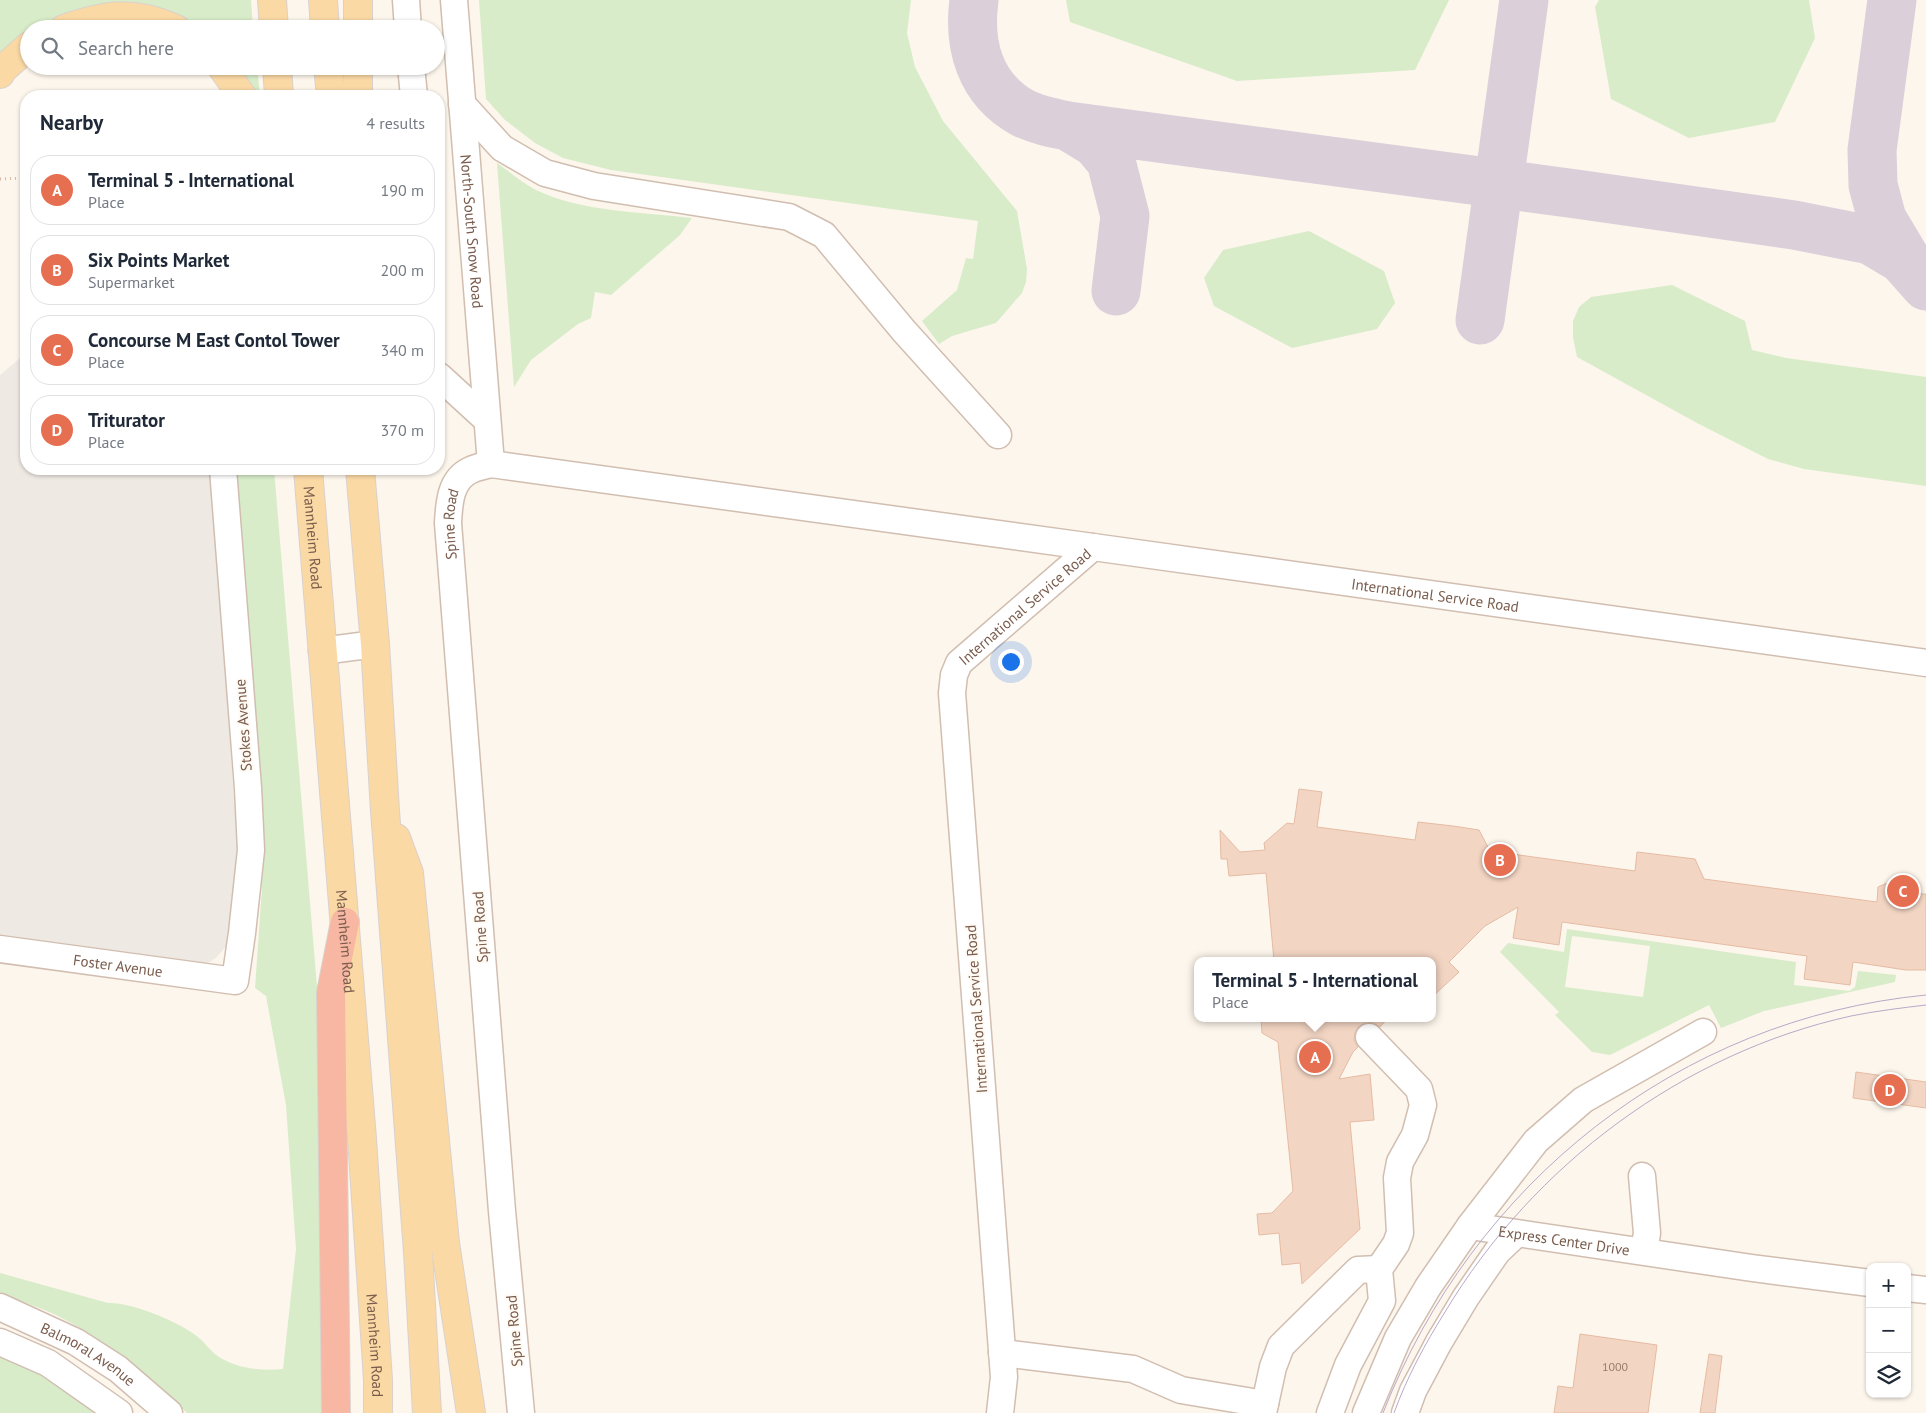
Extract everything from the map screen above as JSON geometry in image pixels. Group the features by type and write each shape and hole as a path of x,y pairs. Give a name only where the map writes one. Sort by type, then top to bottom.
{"highway":[{"path":"336,1413 331,992 345,922"}],"main road":[{"path":"272,0 273,20"},
{"path":"323,0 324,20"},
{"path":"358,0 358,20"},
{"path":"89,20 121,16 142,17 150,20"},
{"path":"0,74 20,54"},
{"path":"227,75 238,90"},
{"path":"278,75 279,90"},
{"path":"329,75 330,90"},
{"path":"358,75 358,90"},
{"path":"296,475 313,523"},
{"name":"Mannheim Road","path":"309,475 364,1168 378,1413"},
{"path":"361,475 375,644 385,811 418,1252 427,1413"},
{"path":"385,811 410,873 445,1243 471,1413"}],"street":[{"path":"406,0 407,20"},
{"name":"North-South Snow Road","path":"454,0 491,464"},
{"path":"412,75 413,90"},
{"path":"462,104 502,148 545,173 594,186 789,217 824,236 904,331 998,435"},
{"path":"445,382 487,420"},
{"path":"491,464 1093,548"},
{"name":"Spine Road","path":"491,464 470,470 458,481 450,497 448,523 502,1211 521,1413"},
{"name":"Stokes Avenue","path":"223,475 248,778 251,850 235,981"},
{"name":"International Service Road","path":"1000,1413 1004,1377 952,693 954,675 959,663 1093,548 1926,663"},
{"path":"322,651 375,644"},
{"name":"Foster Avenue","path":"0,948 235,981"},
{"path":"1366,1413 1398,1338 1428,1287 1470,1226 1536,1141 1583,1100 1703,1032"},
{"path":"1330,1413 1348,1365 1382,1301 1380,1269 1396,1244 1400,1233 1397,1178 1400,1162 1415,1135 1423,1105 1419,1089 1369,1037"},
{"path":"1642,1176 1647,1233 1644,1251"},
{"name":"Express Center Drive","path":"1470,1226 1752,1268 1866,1282"},
{"path":"1405,1413 1413,1392 1439,1342 1466,1298 1497,1252 1516,1234"},
{"path":"1002,1353 1132,1369 1181,1390 1264,1408 1273,1367 1281,1346 1358,1270 1380,1269"},
{"path":"1911,1288 1926,1290"},
{"name":"Balmoral Avenue","path":"0,1307 76,1342 118,1369 170,1413"},
{"name":"Balmoral Avenue","path":"0,1342 48,1363 119,1413"}],"path":[{"path":"0,179 20,178"}],"shaded area":[{"path":"20,358 20,475 210,475 240,881 231,940 217,957 210,962 194,965 0,939 0,375"}],"green space":[{"path":"0,0 251,0 252,20 174,20 151,11 103,8 55,20 20,20 20,44 0,61"},
{"path":"479,0 911,0 907,33 915,67 943,121 1017,211 1027,269 1026,282 1022,293 996,323 952,336 939,344 922,321 957,290 966,258 973,259 978,221 611,170 563,158 535,143 505,120 486,99"},
{"path":"1066,0 1449,0 1415,70 1237,81 1070,22"},
{"path":"1599,0 1809,0 1815,38 1775,122 1689,138 1611,99 1595,7"},
{"path":"243,75 258,75 259,90 252,90"},
{"path":"497,163 536,190 572,203 612,210 692,218 680,235 611,295 595,292 591,318 578,324 531,360 514,387"},
{"path":"1309,231 1384,271 1395,303 1377,329 1292,348 1214,306 1204,278 1223,250"},
{"path":"1672,285 1745,321 1752,350 1786,358 1926,377 1926,486 1804,469 1768,459 1697,423 1577,357 1573,337 1573,321 1579,307 1591,297"},
{"path":"233,475 274,475 320,1023 324,1413 187,1413 158,1385 126,1359 76,1325 37,1307 0,1294 0,1273 108,1303 128,1305 152,1313 186,1329 197,1336 216,1355 234,1364 267,1370 283,1369 296,1249 286,1105 266,996 255,988 262,888"},
{"path":"1567,929 1796,962 1794,985 1849,991 1855,987 1858,971 1896,975 1895,982 1764,1011 1721,1028 1709,1005 1610,1055 1592,1052 1555,1015 1559,1012 1500,952 1508,943 1564,952","holes":["1572,936 1650,946 1643,997 1565,987"]},
{"path":"0,1355 49,1376 100,1413 0,1413"}],"building":[{"path":"1299,789 1322,792 1317,827 1415,840 1418,822 1453,826 1479,830 1490,851 1635,871 1637,852 1695,859 1704,879 1877,902 1878,887 1899,878 1913,882 1919,886 1921,894 1926,894 1926,970 1906,970 1853,962 1850,985 1804,979 1807,956 1562,922 1559,945 1513,938 1518,907 1485,926 1449,962 1459,972 1436,993 1436,957 1274,957 1266,873 1229,876 1227,859 1221,859 1220,830 1240,852 1265,850 1264,843 1287,823 1294,824"},
{"path":"1261,1022 1366,1022 1358,1027 1355,1033 1354,1040 1358,1047 1353,1052 1339,1079 1370,1074 1374,1120 1350,1122 1360,1229 1302,1284 1300,1263 1282,1265 1279,1233 1259,1235 1257,1214 1272,1213 1293,1191 1278,1042 1262,1033"},
{"path":"1366,1022 1384,1022 1380,1027 1374,1023"},
{"path":"1856,1072 1926,1082 1926,1108 1853,1098"},
{"path":"1580,1334 1657,1345 1648,1413 1554,1413 1558,1386 1573,1388"},
{"path":"1709,1354 1722,1356 1715,1413 1700,1413"}],"taxiway":[{"path":"974,0 973,34 980,65 987,79 996,92 1008,103 1023,113 1039,119 1068,126 1794,225 1870,240 1902,259 1926,286"},
{"path":"1480,320 1524,0"},
{"path":"1892,0 1872,150 1873,185 1882,219 1910,266"},
{"path":"1068,126 1096,143 1111,161 1125,216 1116,291"}],"tram line":[{"path":"1383,1413 1422,1330 1471,1254 1529,1186 1595,1127 1669,1077 1749,1038 1835,1010 1926,995"},
{"path":"1394,1413 1430,1336 1481,1259 1522,1209 1568,1164 1618,1123 1672,1087 1729,1057 1789,1033 1851,1016 1926,1005"}],"place":[{"name":"Six Points Market","path":"1500,860"},
{"name":"Concourse M East Contol Tower","path":"1903,891"},
{"name":"Terminal 5 - International","path":"1315,1057"},
{"name":"Triturator","path":"1890,1090"}]}
